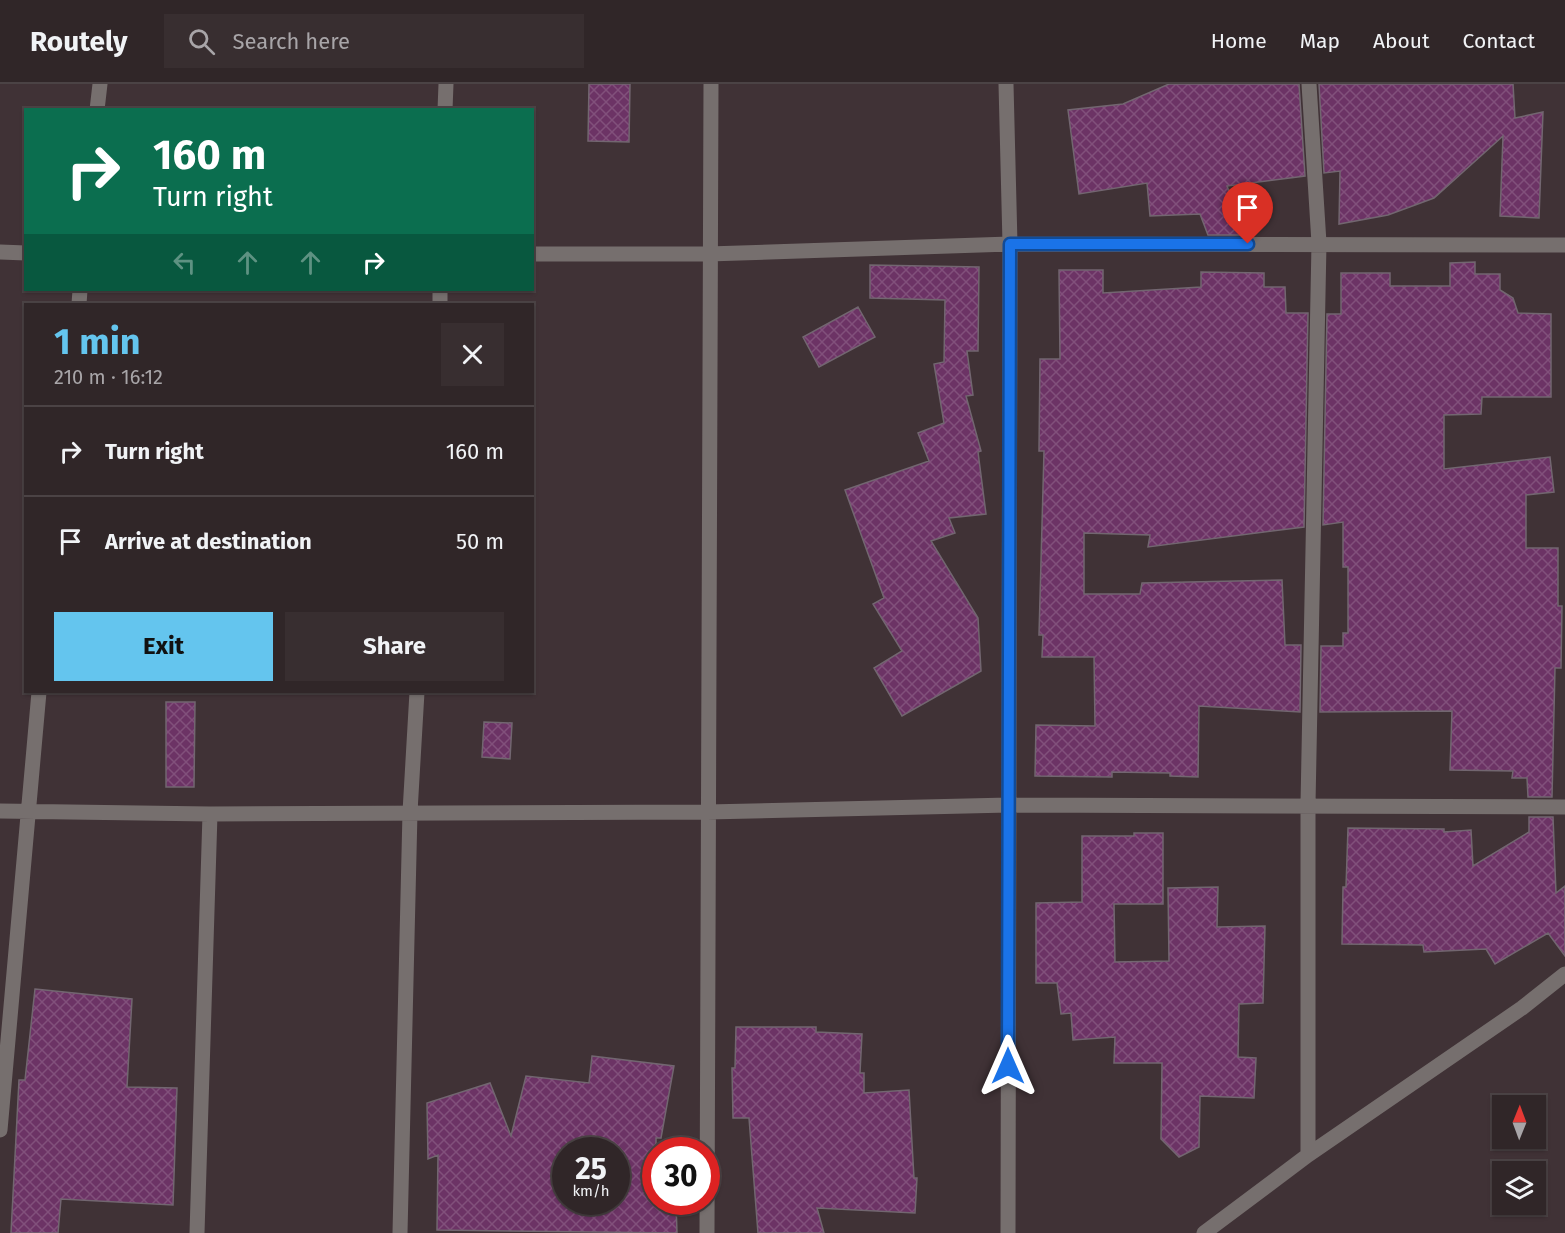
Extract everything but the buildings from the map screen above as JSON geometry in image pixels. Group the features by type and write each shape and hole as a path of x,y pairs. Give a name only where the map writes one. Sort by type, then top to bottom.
{"street":[{"path":"97,108 100,84"},
{"path":"445,108 446,84"},
{"path":"708,1233 708,254 711,84"},
{"path":"1006,84 1010,244 1008,1233"},
{"path":"1308,1155 1308,804 1319,243 1309,84"},
{"path":"534,254 708,254 1010,244 1565,244"},
{"path":"0,252 24,253"},
{"path":"0,1130 39,693"},
{"path":"400,1233 410,812 417,693"},
{"path":"0,811 210,814 707,812 1009,805 1308,804 1565,807"},
{"path":"196,1233 210,814"},
{"path":"1204,1233 1308,1155 1522,1008 1565,974"}],"route":[{"path":"1008,1066 1010,244 1248,244"}]}
